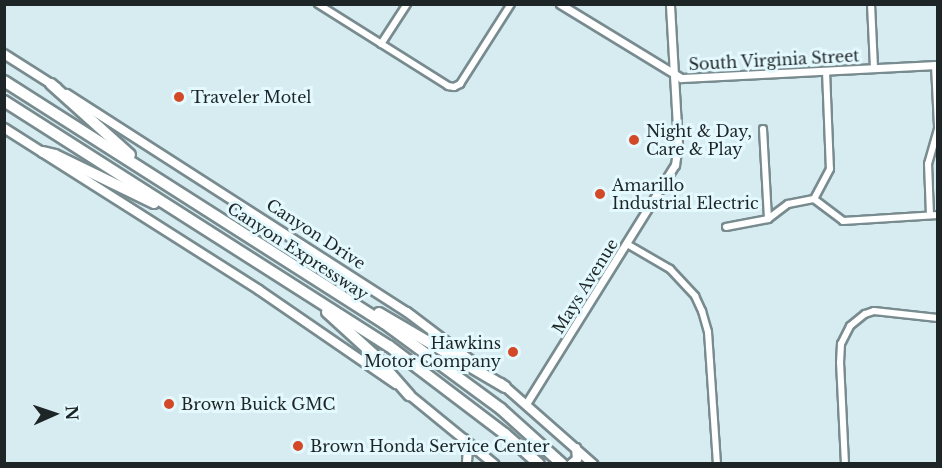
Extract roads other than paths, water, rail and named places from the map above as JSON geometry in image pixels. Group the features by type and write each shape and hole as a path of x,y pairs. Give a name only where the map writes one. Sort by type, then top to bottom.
{"highway":[{"name":"Canyon Expressway","path":"4,81 332,290 446,366 501,409 559,461"},
{"path":"51,84 126,152 188,199"},
{"name":"Canyon Expressway","path":"4,101 389,346 537,461"},
{"path":"43,152 78,166 196,222"},
{"path":"332,290 350,296 506,387"},
{"path":"310,295 372,354 409,395"}],"main road":[{"name":"Canyon Drive","path":"4,54 407,312 506,387 593,464"},
{"path":"4,128 259,290 409,395 494,463"},
{"path":"464,439 468,448 467,464"},
{"path":"571,464 578,459 576,448"}],"street":[{"path":"318,4 448,87 460,84 511,4"},
{"path":"381,44 407,4"},
{"name":"South Virginia Street","path":"561,4 674,76 690,79 936,65"},
{"name":"Mays Avenue","path":"526,404 675,165 678,144 670,4"},
{"path":"871,4 874,68"},
{"path":"726,227 768,219 788,204 814,199 843,221 934,215 928,164 938,128 936,65"},
{"path":"814,199 830,169 826,71"},
{"path":"763,129 768,219"},
{"path":"627,244 670,269 690,288 702,311 708,332 717,464"},
{"path":"845,464 840,363 841,344 850,326 865,314 874,311 937,319"}],"place":[{"name":"Traveler Motel","path":"179,97"},
{"name":"Night & Day, Care & Play","path":"634,140"},
{"name":"Amarillo Industrial Electric","path":"600,194"},
{"name":"Hawkins Motor Company","path":"513,352"},
{"name":"Brown Buick GMC","path":"169,404"},
{"name":"Brown Honda Service Center","path":"298,446"}]}
